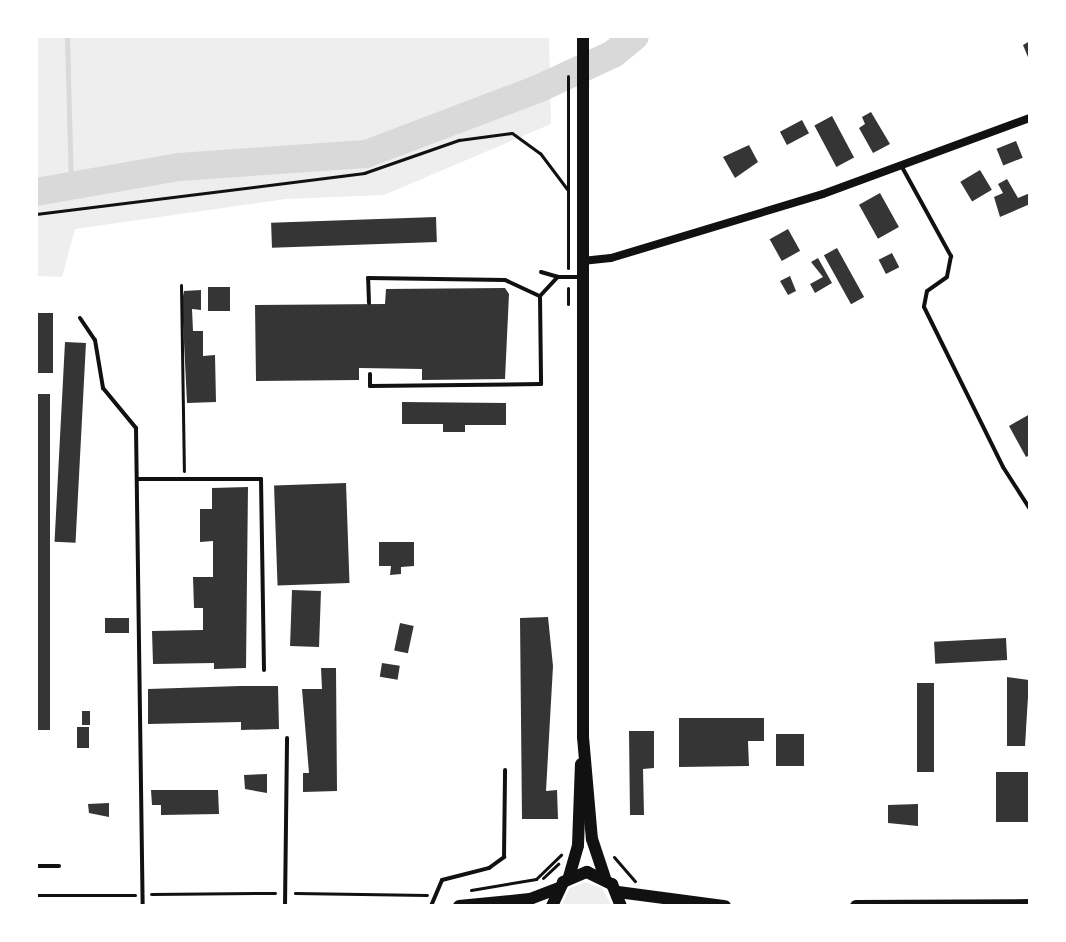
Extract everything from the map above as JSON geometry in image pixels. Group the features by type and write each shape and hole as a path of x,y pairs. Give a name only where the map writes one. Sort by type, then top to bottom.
{"main road":[{"path":"462,901 530,899 558,888 569,877 578,845 583,737 582,41"},
{"path":"583,737 592,839 605,878 618,892 621,906"},
{"path":"569,877 587,872 605,878"},
{"path":"552,906 558,888"},
{"path":"618,892 725,906"},
{"path":"856,906 1030,905"}],"street":[{"path":"582,261 611,258 902,167 1030,118"}],"lane":[{"path":"902,167 951,256 947,277 927,291 924,307 1003,467 1030,509"},
{"path":"541,272 558,277 581,277"},
{"path":"370,374 370,386 541,384 540,296 558,277"},
{"path":"369,303 368,278 505,280 540,296"},
{"path":"80,318 95,340 103,388 136,428 143,906"},
{"path":"137,479 261,479 264,670"},
{"path":"285,906 287,738"},
{"path":"431,906 432,895 442,880 489,868 504,857 505,770"},
{"path":"36,866 59,866"}],"path":[{"path":"36,214 364,173 459,140 512,133 540,153 568,190"},
{"path":"181,285 184,479"},
{"path":"462,901 536,884 566,852"},
{"path":"36,895 432,895"}],"shaded area":[{"path":"36,36 549,36 551,124 384,195 286,199 75,229 62,277 36,276"},
{"path":"586,882 602,888 612,906 561,906 570,888"}],"building":[{"path":"1030,41 1030,62 1023,45"},
{"path":"871,112 890,144 873,153 859,128 865,124 862,117"},
{"path":"832,116 854,157 836,167 814,125"},
{"path":"802,120 809,133 787,145 780,132"},
{"path":"1016,141 1023,158 1003,166 997,149"},
{"path":"749,145 758,162 735,178 723,157"},
{"path":"980,170 992,190 972,202 960,182"},
{"path":"1007,179 1018,198 1030,193 1030,204 1000,217 994,197 1003,193 998,184"},
{"path":"880,193 899,227 878,239 859,205"},
{"path":"436,217 437,242 272,248 271,223"},
{"path":"788,229 800,251 782,261 770,239"},
{"path":"837,248 864,297 851,304 824,255"},
{"path":"892,253 899,267 886,274 879,260"},
{"path":"818,258 832,283 815,293 810,284 823,277 811,262"},
{"path":"790,276 796,291 788,295 780,281"},
{"path":"208,287 230,287 230,311 208,311"},
{"path":"505,288 509,294 505,379 422,380 422,369 359,368 359,380 256,381 255,305 385,304 386,289"},
{"path":"201,290 201,310 192,309 193,331 203,331 203,356 215,355 216,402 187,403 182,301 184,291"},
{"path":"36,313 53,313 53,373 36,373"},
{"path":"65,342 86,343 76,543 55,542"},
{"path":"36,394 50,394 50,730 36,730"},
{"path":"402,402 506,403 506,425 465,425 465,432 443,432 443,424 402,424"},
{"path":"1030,414 1030,455 1026,457 1009,426"},
{"path":"346,483 349,583 278,585 274,486"},
{"path":"248,487 246,668 214,669 214,663 153,664 152,631 203,630 203,608 194,608 193,577 213,577 213,541 200,542 200,509 212,509 212,488"},
{"path":"379,542 414,542 414,566 401,567 401,574 390,575 391,566 379,566"},
{"path":"292,590 321,591 319,647 290,646"},
{"path":"548,617 553,666 546,791 557,790 558,819 522,819 520,618"},
{"path":"105,618 129,618 129,633 105,633"},
{"path":"400,623 414,626 408,653 394,650"},
{"path":"1006,638 1007,660 935,664 934,642"},
{"path":"382,663 400,666 398,680 380,677"},
{"path":"321,668 336,668 337,791 303,792 303,773 309,773 302,689 322,689"},
{"path":"1007,677 1029,680 1025,746 1007,746"},
{"path":"917,683 934,683 934,772 917,772"},
{"path":"278,686 279,729 241,730 241,722 148,724 148,689"},
{"path":"82,711 90,711 90,725 82,725"},
{"path":"679,718 764,718 764,741 748,741 749,766 679,767"},
{"path":"77,727 89,727 89,748 77,748"},
{"path":"629,731 654,731 654,768 643,769 644,815 630,815"},
{"path":"776,734 804,734 804,766 776,766"},
{"path":"996,772 1030,772 1030,822 996,822"},
{"path":"267,774 267,793 245,789 244,775"},
{"path":"151,790 218,790 219,814 161,815 161,805 152,805"},
{"path":"109,803 109,817 89,813 88,804"},
{"path":"918,804 918,826 888,823 888,805"}],"waterway":[{"path":"67,36 71,188"},
{"path":"36,192 179,167 366,154 538,89 613,54 635,36"}]}
